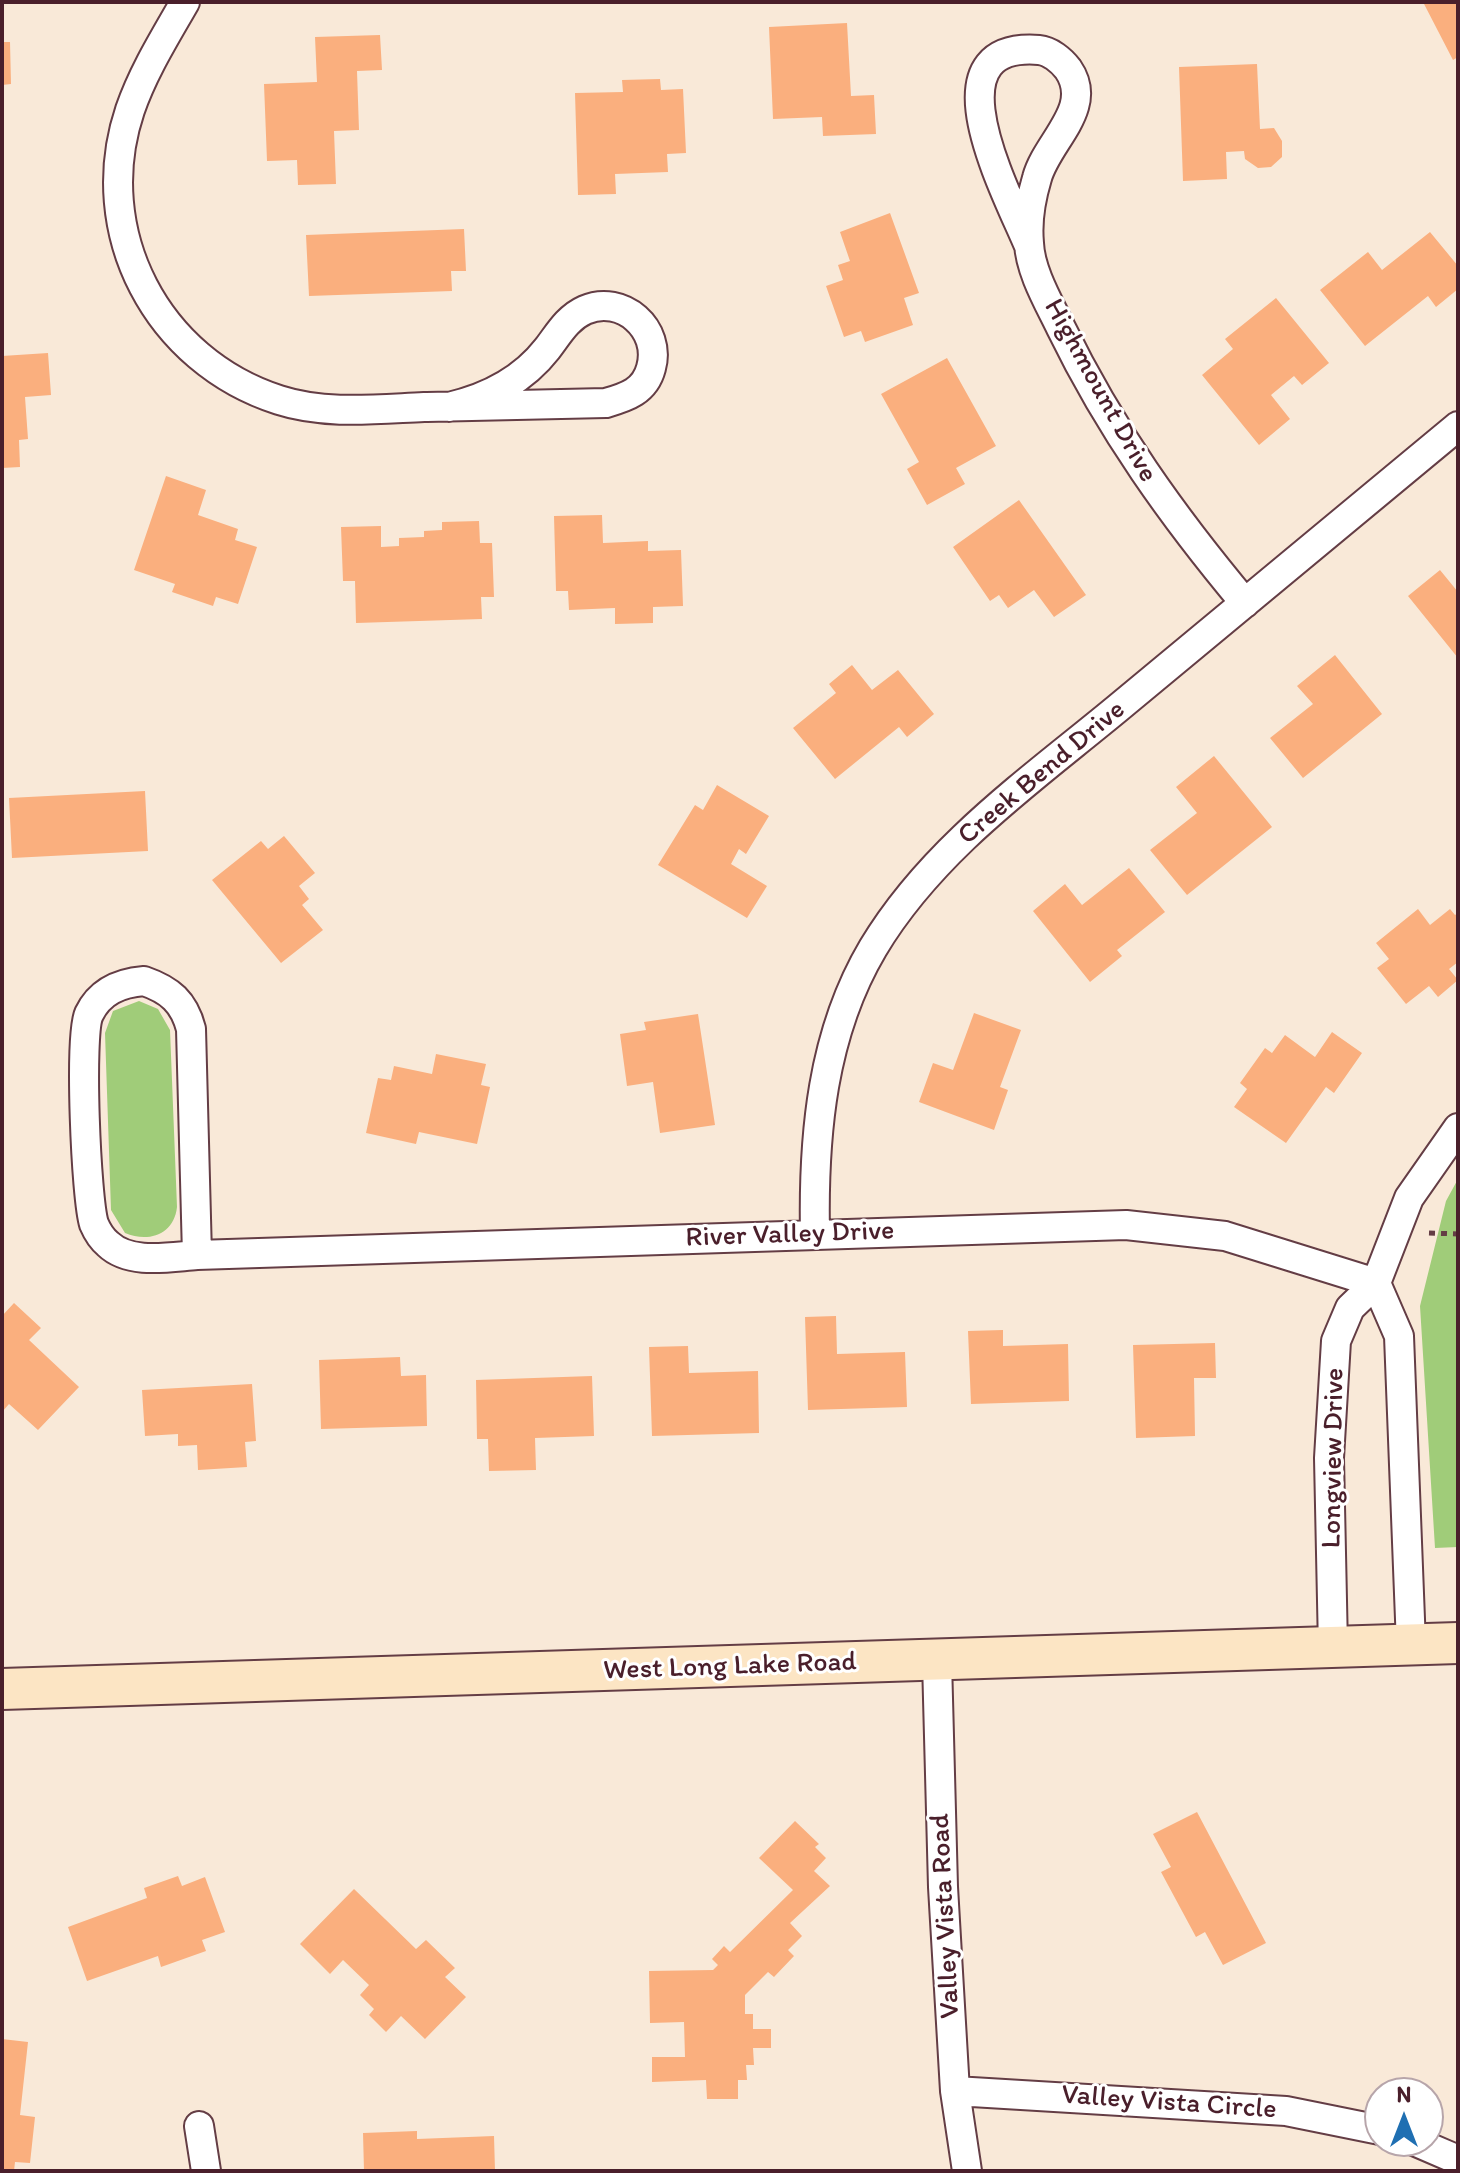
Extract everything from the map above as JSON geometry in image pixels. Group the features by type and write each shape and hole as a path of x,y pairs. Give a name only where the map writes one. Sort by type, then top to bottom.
{"main road":[{"name":"West Long Lake Road","path":"2,1689 1458,1643"}],"street":[{"path":"185,2 130,111 120,156 119,202 127,248 157,314 177,337 217,370 280,401 323,408 449,407 606,403 631,396 647,378 652,363 648,332 631,314 618,308 586,309 572,318 546,350 513,382 475,401 449,407"},
{"name":"Highmount Drive","path":"1029,246 1037,176 1077,102 1075,79 1063,62 1045,51 1023,49 1004,52 991,61 981,77 977,95 994,163 1029,246 1048,302 1117,433 1161,498 1245,603"},
{"name":"Creek Bend Drive","path":"815,1234 816,1143 822,1090 833,1044 850,995 872,949 901,905 969,833 1458,426"},
{"name":"River Valley Drive","path":"197,1255 187,1017 172,994 158,986 144,981 117,985 97,1001 86,1020 88,1182 94,1223 110,1246 127,1255 144,1258 1071,1225 1179,1229 1272,1248 1376,1283"},
{"name":"Longview Drive","path":"1333,1648 1329,1458 1336,1341 1350,1308 1376,1283 1409,1198 1458,1128"},
{"path":"1376,1283 1399,1336 1411,1645"},
{"name":"Valley Vista Road","path":"937,1661 943,1887 955,2091 967,2171"},
{"name":"Valley Vista Circle","path":"955,2091 1286,2111 1364,2127"},
{"path":"199,2126 206,2171"}],"path":[{"path":"1429,1233 1458,1234"}],"green space":[{"path":"139,1001 158,1009 170,1030 177,1207 171,1224 151,1237 125,1233 111,1210 105,1033 113,1011"},
{"path":"1458,1179 1458,1547 1435,1548 1420,1306 1446,1201"}],"building":[{"path":"1423,2 1458,2 1458,57 1453,60"},
{"path":"847,23 851,96 874,95 876,134 823,136 822,117 773,119 769,27"},
{"path":"380,35 382,70 357,71 359,130 334,131 336,184 298,185 297,160 267,161 264,84 317,82 315,37"},
{"path":"2,42 10,42 11,84 2,85"},
{"path":"1257,64 1260,129 1274,128 1282,141 1282,157 1271,167 1258,168 1245,159 1244,151 1226,152 1227,179 1183,181 1179,67"},
{"path":"660,79 661,90 683,89 686,153 667,154 668,172 615,174 616,194 578,195 575,93 623,92 622,80"},
{"path":"890,213 919,293 904,298 913,325 865,342 861,331 844,337 826,286 843,280 838,265 850,261 840,232"},
{"path":"464,229 466,271 451,271 452,291 309,296 306,235"},
{"path":"1430,232 1458,266 1458,289 1436,307 1428,296 1365,346 1320,290 1368,252 1382,270"},
{"path":"1276,298 1329,363 1302,385 1294,376 1271,395 1290,419 1259,445 1202,375 1233,349 1225,339"},
{"path":"48,353 51,395 25,397 28,439 19,440 20,467 2,468 2,356"},
{"path":"947,358 996,446 956,468 965,484 927,505 907,469 919,462 881,394"},
{"path":"166,476 206,490 198,515 238,529 235,540 257,547 238,604 216,597 213,606 172,592 175,584 134,570"},
{"path":"1019,500 1086,595 1054,617 1034,590 1008,608 999,595 990,601 953,547"},
{"path":"602,515 603,543 648,541 648,551 681,550 683,606 653,607 653,623 615,624 615,608 569,610 568,591 556,591 554,516"},
{"path":"479,521 480,543 492,543 494,597 481,597 482,619 356,623 355,581 343,581 341,527 381,526 381,547 399,546 399,538 424,537 424,531 442,530 442,522"},
{"path":"1440,570 1458,592 1458,658 1408,596"},
{"path":"1335,655 1382,714 1303,778 1270,738 1313,704 1297,686"},
{"path":"852,665 872,690 898,670 934,714 907,737 899,727 835,779 793,728 836,693 829,684"},
{"path":"1214,756 1272,827 1187,895 1150,850 1197,813 1176,787"},
{"path":"717,785 769,816 746,854 739,849 731,864 767,886 747,918 658,865 695,805 703,810"},
{"path":"145,791 148,851 12,858 9,798"},
{"path":"284,836 315,873 299,886 309,899 302,905 323,930 281,963 212,880 261,841 268,849"},
{"path":"1129,868 1165,912 1117,950 1122,956 1090,982 1033,911 1065,884 1082,905"},
{"path":"1418,909 1430,925 1450,909 1455,915 1458,913 1458,962 1449,969 1458,980 1438,997 1429,986 1406,1004 1377,968 1389,959 1376,943"},
{"path":"974,1013 1021,1030 1000,1087 1008,1090 994,1130 919,1102 933,1063 953,1070"},
{"path":"698,1014 715,1125 660,1133 653,1082 627,1086 620,1034 646,1030 644,1022"},
{"path":"1332,1032 1362,1053 1334,1093 1326,1087 1286,1143 1234,1107 1247,1089 1240,1083 1265,1048 1272,1053 1285,1035 1315,1057"},
{"path":"436,1054 486,1064 481,1085 490,1087 477,1144 419,1132 416,1144 366,1133 378,1078 391,1080 394,1066 432,1074"},
{"path":"14,1303 41,1328 29,1340 79,1387 38,1430 9,1404 2,1412 2,1316"},
{"path":"836,1316 837,1354 905,1352 907,1407 808,1410 805,1317"},
{"path":"1003,1330 1003,1346 1068,1344 1069,1401 971,1404 968,1331"},
{"path":"1215,1343 1216,1378 1194,1378 1195,1436 1136,1438 1133,1345"},
{"path":"688,1346 689,1373 758,1371 759,1433 652,1436 649,1347"},
{"path":"400,1357 401,1376 426,1375 427,1426 321,1429 319,1360"},
{"path":"592,1376 594,1436 535,1438 536,1470 489,1471 488,1439 477,1439 476,1380"},
{"path":"252,1384 256,1441 245,1442 247,1467 198,1470 197,1445 178,1446 178,1434 145,1436 142,1390"},
{"path":"1197,1812 1266,1943 1223,1965 1205,1932 1196,1937 1161,1872 1171,1867 1153,1834"},
{"path":"795,1821 819,1844 815,1847 826,1858 814,1871 830,1886 790,1923 802,1936 788,1950 794,1956 774,1977 768,1972 745,1995 745,2014 753,2014 753,2029 771,2029 771,2048 753,2048 754,2065 746,2065 747,2080 738,2080 738,2099 707,2099 706,2080 652,2082 652,2057 685,2057 684,2022 650,2023 649,1971 713,1970 718,1965 712,1959 724,1946 730,1952 793,1890 759,1858"},
{"path":"178,1876 182,1886 205,1877 225,1932 202,1940 206,1951 161,1967 158,1956 87,1981 68,1927 147,1898 144,1888"},
{"path":"354,1889 416,1949 426,1940 455,1968 445,1977 466,1997 425,2039 401,2016 386,2032 369,2015 374,2009 360,1995 369,1985 343,1960 330,1974 300,1944"},
{"path":"2,2039 28,2042 20,2115 35,2117 30,2163 15,2162 14,2171 2,2171"},
{"path":"417,2131 417,2139 494,2136 495,2171 364,2171 363,2133"}]}
